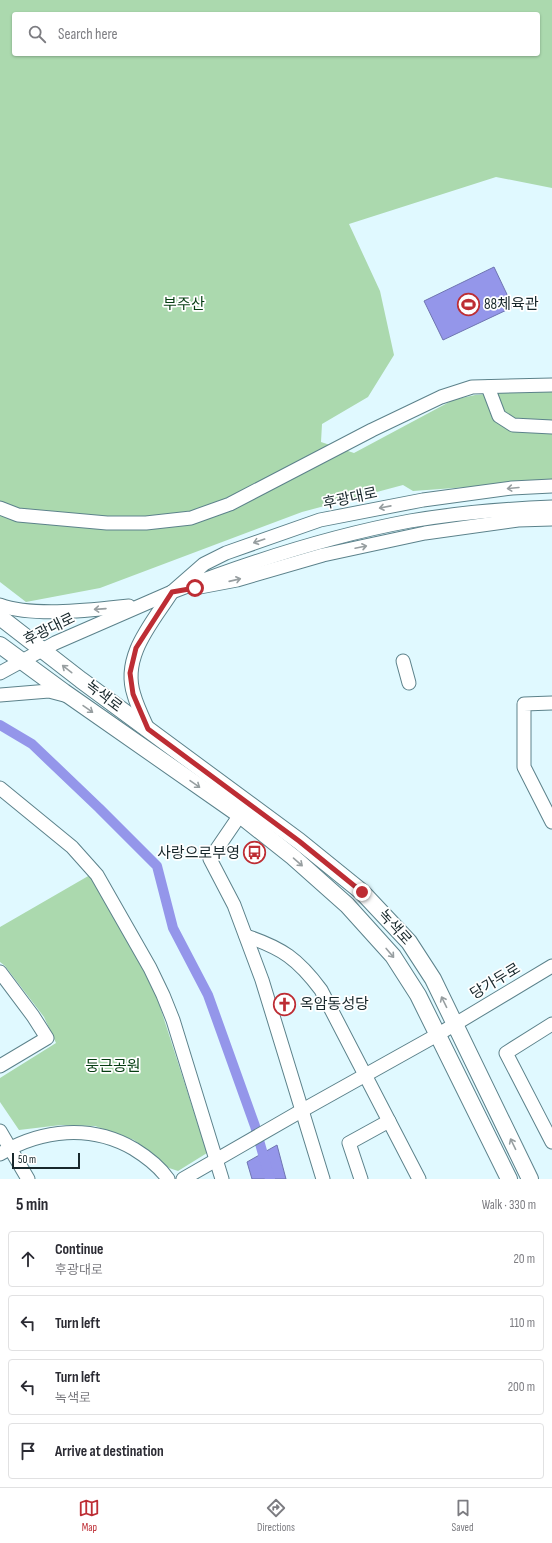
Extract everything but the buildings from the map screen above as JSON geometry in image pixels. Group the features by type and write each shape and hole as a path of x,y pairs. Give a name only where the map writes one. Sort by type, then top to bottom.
{"main road":[{"name":"녹색로","path":"0,617 299,841 362,892 409,942 433,979 530,1179"},
{"name":"녹색로","path":"0,645 9,668 68,696 240,815 293,857 358,916 393,956 418,995 509,1179"}],"street":[{"path":"0,508 18,515 107,523 146,523 191,518 230,504 372,430 441,397 472,387 552,385"},
{"path":"488,387 499,416 513,425 552,427"},
{"name":"후광대로","path":"172,592 204,564 226,553 320,520 423,500 512,488 552,486"},
{"name":"후광대로","path":"172,592 208,570 320,535 419,512 488,503 552,499"},
{"name":"후광대로","path":"9,668 56,643 172,592 216,575 322,541 411,521 497,510 552,507"},
{"name":"후광대로","path":"172,592 237,580 323,555 425,533 518,520 552,519"},
{"path":"148,729 133,694 130,673 136,648 172,592"},
{"path":"0,605 11,609 53,611 139,606"},
{"path":"404,662 409,683"},
{"path":"0,694 49,691 68,696"},
{"path":"552,703 524,704 524,767 552,822"},
{"path":"3,795 72,847 97,875 124,921 163,995 173,1020 219,1158 222,1179"},
{"path":"240,815 210,859 227,890 262,980 298,1113 323,1179"},
{"path":"246,936 268,943 280,949 304,968 321,990 419,1179"},
{"name":"당가두로","path":"183,1179 437,1035 552,966"},
{"path":"0,972 30,1010 46,1038 0,1066"},
{"path":"551,1027 506,1053 552,1142"},
{"path":"361,1179 349,1143 389,1121"},
{"path":"0,1131 5,1151 28,1179"},
{"path":"5,1151 38,1137 52,1134 70,1132 95,1134 124,1143 142,1153 154,1162 168,1179"}],"green space":[{"name":"부주산","path":"0,0 552,0 552,188 496,177 349,224 380,291 394,355 368,397 322,424 321,442 354,453 453,400 475,395 520,391 552,391 552,481 413,491 403,485 302,512 100,588 26,602 0,582"},
{"name":"둥근공원","path":"90,875 154,988 207,1153 178,1171 169,1168 134,1140 95,1126 61,1125 19,1130 0,1102 0,1078 56,1043 44,1017 5,966 0,962 0,927"}],"water":[{"name":"88체육관","path":"494,267 513,307 443,340 424,301"},
{"path":"277,1145 286,1179 252,1179 247,1162"}],"waterway":[{"path":"0,725 32,744 157,866 173,928 208,995 255,1126 270,1179"}],"place":[{"name":"88체육관","path":"468,304"},
{"name":"사랑으로부영","path":"255,853"},
{"name":"옥암동성당","path":"284,1004"}],"route":[{"path":"195,588 172,592 136,648 130,673 133,694 148,729 299,841 362,892"}]}
